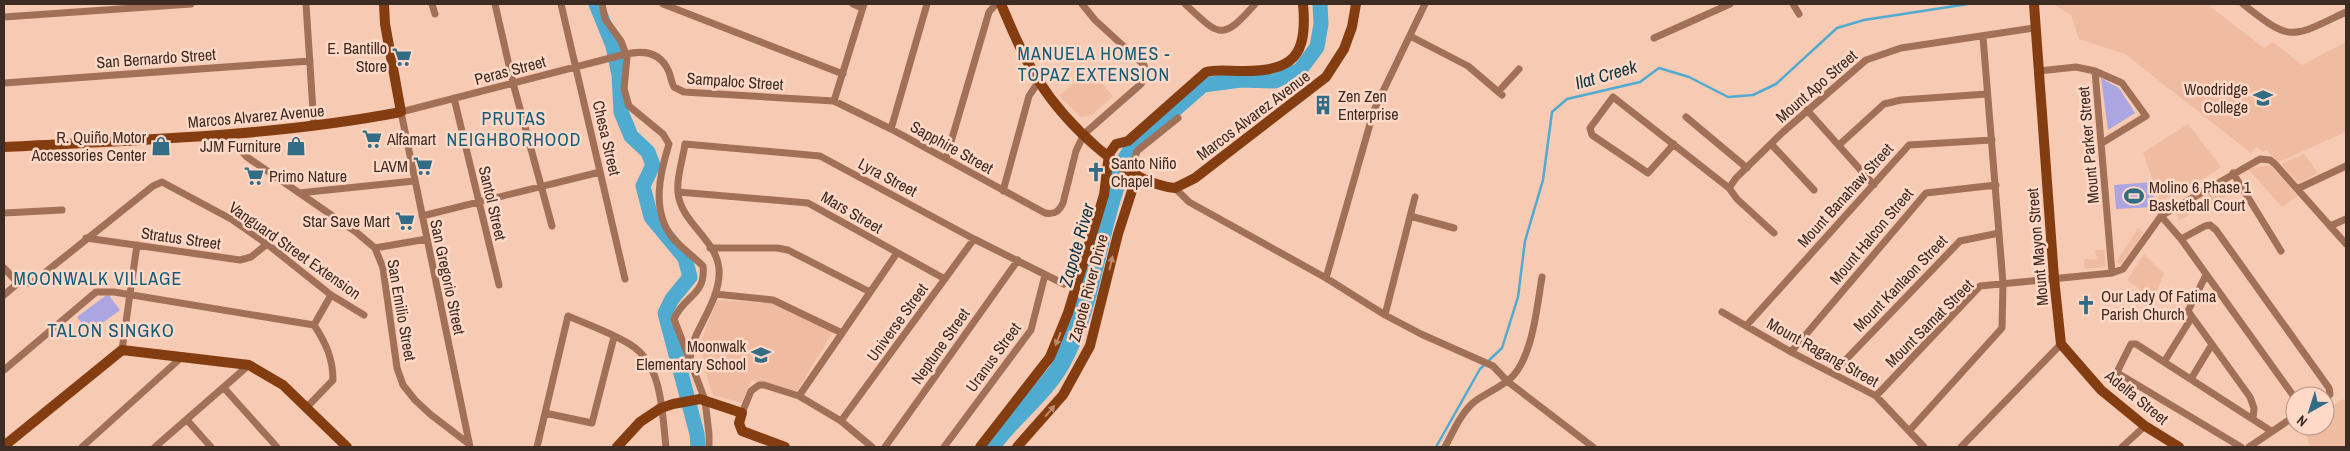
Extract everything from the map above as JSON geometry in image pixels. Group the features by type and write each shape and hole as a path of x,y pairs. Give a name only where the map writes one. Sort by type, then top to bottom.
{"main road":[{"path":"384,4 385,24 401,112"},
{"path":"1002,4 1023,54 1039,81 1084,134 1111,160 1136,175 1152,183 1175,188"},
{"path":"1111,160 1116,144 1128,141 1206,72 1265,70 1287,63 1302,43 1303,4"},
{"name":"Marcos Alvarez Avenue","path":"1175,188 1195,178 1326,77 1344,49 1352,27 1356,4"},
{"name":"Mount Mayon Street","path":"2034,4 2034,28 2061,344"},
{"name":"Marcos Alvarez Avenue","path":"4,147 226,135 343,123 401,112"},
{"name":"Zapote River Drive","path":"980,447 1050,357 1068,312 1104,195 1111,160"},
{"name":"Zapote River Drive","path":"1017,447 1063,395 1090,346 1118,234 1136,175"},
{"name":"Adelfa Street","path":"2061,344 2101,390 2145,426 2179,447"},
{"path":"5,445 122,350 249,365 283,385 347,447"},
{"path":"617,447 640,422 661,408 701,399 742,413 739,423 742,431 784,447"}],"street":[{"path":"4,18 191,4"},
{"path":"306,4 314,126"},
{"path":"432,4 435,14"},
{"path":"495,4 513,83 552,226"},
{"name":"Chesa Street","path":"561,4 625,279"},
{"path":"602,4 605,19 621,42 626,54 627,67 624,89 629,106 663,134 669,144 658,188 662,220 672,237 703,266 704,279 700,288 678,310 674,319 690,360 701,399 710,434 708,447"},
{"path":"662,4 843,74"},
{"path":"834,101 863,6 853,4"},
{"path":"891,129 927,4"},
{"path":"946,159 989,12 996,4"},
{"path":"1082,4 1095,20 1144,65 1147,74 1141,84 1084,134"},
{"path":"1185,4 1212,29 1220,31 1226,30 1244,17 1255,4"},
{"path":"1326,278 1365,134 1374,110 1424,4"},
{"path":"1654,38 1730,4"},
{"path":"1793,4 1799,14"},
{"path":"2243,4 2271,26 2284,32 2294,33 2305,31 2346,12"},
{"name":"Mount Apo Street","path":"1729,188 1807,110 1866,60 1878,54 1901,48 2034,28"},
{"path":"1410,36 1468,66 1500,93 1519,69"},
{"path":"1909,431 2002,328 2003,283 1983,36"},
{"name":"Sampaloc Street","path":"626,54 635,52 653,54 664,64 674,87 684,92 834,101"},
{"name":"Peras Street","path":"401,112 626,54"},
{"name":"San Bernardo Street","path":"4,83 310,61"},
{"name":"Mount Parker Street","path":"2039,71 2076,67 2095,71 2112,273"},
{"path":"2095,71 2122,83 2146,116 2102,143"},
{"path":"1003,191 1029,96 1039,81"},
{"path":"1839,145 1884,104 1902,100 1987,94"},
{"path":"1674,144 1648,173 1592,134 1590,128 1613,97 1674,144 1729,188 1774,233"},
{"name":"Santol Street","path":"454,98 498,285"},
{"name":"Sapphire Street","path":"834,101 891,129 1044,213 1056,213 1063,203 1076,151 1084,134"},
{"path":"1807,110 1874,185"},
{"name":"San Gregorio Street","path":"401,112 469,446"},
{"path":"1136,175 1134,161 1137,151 1178,118"},
{"path":"1686,118 1747,168"},
{"name":"San Emilio Street","path":"226,135 246,157 356,232 375,248 383,268 398,368 403,385 430,414 469,446"},
{"name":"Mount Banahaw Street","path":"1746,326 1909,145 1992,140"},
{"name":"Lyra Street","path":"678,192 685,144 820,156 974,239 1064,284"},
{"path":"1771,144 1814,190"},
{"path":"2112,273 2123,269 2161,216 2233,173 2264,159 2275,164 2346,244"},
{"path":"2297,188 2346,166"},
{"path":"422,216 600,172"},
{"path":"2233,173 2282,252"},
{"path":"299,193 414,181"},
{"name":"Vanguard Street Extension","path":"86,238 153,186 162,182 230,219 267,244 331,295 364,315"},
{"name":"Mount Halcon Street","path":"1791,352 1926,193 1996,185"},
{"path":"1175,188 1189,202 1326,278 1385,315 1493,366 1593,447"},
{"path":"678,192 685,212 717,258 719,268 715,294 694,340 690,360"},
{"name":"Mars Street","path":"678,192 808,203 944,279"},
{"path":"1385,315 1415,197"},
{"path":"4,213 62,210"},
{"path":"1410,216 1454,228"},
{"path":"2161,216 2181,239 2286,386"},
{"path":"2330,226 2346,219"},
{"path":"2181,239 2205,226 2210,225 2216,230 2328,386"},
{"name":"Mount Kanlaon Street","path":"1833,373 1960,241 1999,232"},
{"path":"4,295 18,283 32,282 86,238"},
{"name":"Stratus Street","path":"86,238 240,260 250,257 267,244"},
{"path":"375,248 427,239"},
{"name":"Universe Street","path":"841,421 974,239"},
{"path":"122,350 136,245"},
{"path":"710,248 777,248 788,250 870,292"},
{"path":"800,396 897,254"},
{"name":"Neptune Street","path":"885,447 1018,260"},
{"path":"4,268 18,283"},
{"name":"Mount Samat Street","path":"1876,396 1980,286 2112,273"},
{"name":"Uranus Street","path":"944,447 1031,330 1045,275"},
{"path":"2206,275 2189,305 2188,311 2211,346 2250,397 2254,408 2253,420"},
{"path":"1445,447 1463,415 1473,403 1508,380 1523,361 1533,328 1542,277"},
{"path":"4,370 96,292 114,292 314,325 326,343 333,367 333,380 307,407"},
{"path":"715,294 773,300 842,333"},
{"path":"314,325 331,295"},
{"name":"Mount Ragang Street","path":"1722,312 1791,352 1876,396 1924,447"},
{"path":"537,447 568,316 632,346 647,361 656,380 666,447"},
{"path":"2164,362 2192,317"},
{"path":"545,413 592,423 614,337"},
{"path":"1961,447 2061,344"},
{"path":"2241,447 2119,374 2118,370 2131,344 2136,344 2271,431"},
{"path":"2192,379 2211,346"},
{"path":"82,447 184,356"},
{"path":"155,447 249,365"},
{"path":"742,413 751,391 759,385 800,396 841,421 872,447"},
{"path":"224,388 277,447"},
{"path":"187,420 211,447"},
{"path":"2249,447 2285,422"},
{"path":"2122,447 2145,426"}],"shaded area":[{"name":"Woodridge College","path":"2053,4 2207,4 2264,48 2273,42 2302,65 2346,42 2346,132 2278,162 2266,150 2264,152 2256,147 2251,153 2125,54 2079,39 2071,15"},
{"path":"1090,70 1113,96 1092,115 1081,117 1059,96"},
{"path":"2101,78 2119,88 2135,113 2108,130"},
{"path":"2188,124 2221,167 2194,185 2160,201 2143,153"},
{"path":"2304,154 2318,173 2299,183 2281,164"},
{"path":"2270,165 2298,196 2282,207 2248,169"},
{"name":"Molino 6 Phase 1 Basketball Court","path":"2153,182 2154,207 2116,209 2114,185"},
{"path":"2217,189 2226,196 2179,220 2174,210"},
{"path":"2138,228 2144,232 2121,264 2116,262"},
{"path":"2095,250 2105,250 2105,267 2085,269 2084,259 2097,259"},
{"path":"2144,254 2164,274 2153,299 2127,280"},
{"path":"108,294 120,310 89,333 77,317"},
{"name":"Moonwalk Elementary School","path":"717,300 770,303 833,332 797,391 751,380 742,403 713,395 704,368 701,341"},
{"path":"2343,399 2346,402 2346,447 2310,447 2307,436 2335,436 2335,404"}],"water":[{"path":"1113,170 1125,178 1124,190 1095,303 1079,347 1062,379 1002,447 985,447 1050,366 1075,296"}],"waterway":[{"path":"596,4 613,46 619,75 621,112 631,136 648,152 653,165 643,186 651,217 685,258 690,277 672,299 665,313 697,434 698,447"},
{"name":"Zapote River","path":"1114,191 1118,170 1131,148 1203,85 1241,80 1275,81 1300,70 1317,47 1321,24 1320,4"},
{"name":"Ilat Creek","path":"1436,447 1480,369 1502,348 1518,297 1525,241 1543,180 1552,112 1567,99 1640,82 1659,68 1689,77 1728,97 1753,95 1776,84 1837,28 1864,20 1968,4"}],"place":[{"name":"E. Bantillo Store","path":"402,57"},
{"name":"Woodridge College","path":"2263,98"},
{"name":"Zen Zen Enterprise","path":"1323,105"},
{"name":"Alfamart","path":"372,139"},
{"name":"R. Quiño Motor Accessories Center","path":"161,146"},
{"name":"JJM Furniture","path":"296,146"},
{"name":"LAVM","path":"423,166"},
{"name":"Santo Niño Chapel","path":"1096,172"},
{"name":"Primo Nature","path":"254,176"},
{"name":"Molino 6 Phase 1 Basketball Court","path":"2134,196"},
{"name":"Star Save Mart","path":"405,221"},
{"name":"Our Lady Of Fatima Parish Church","path":"2086,305"},
{"name":"Moonwalk Elementary School","path":"761,355"}],"district":[{"name":"MANUELA HOMES - TOPAZ EXTENSION","path":"1094,64"},
{"name":"PRUTAS NEIGHBORHOOD","path":"514,129"},
{"name":"MOONWALK VILLAGE","path":"98,279"},
{"name":"TALON SINGKO","path":"111,330"}]}
